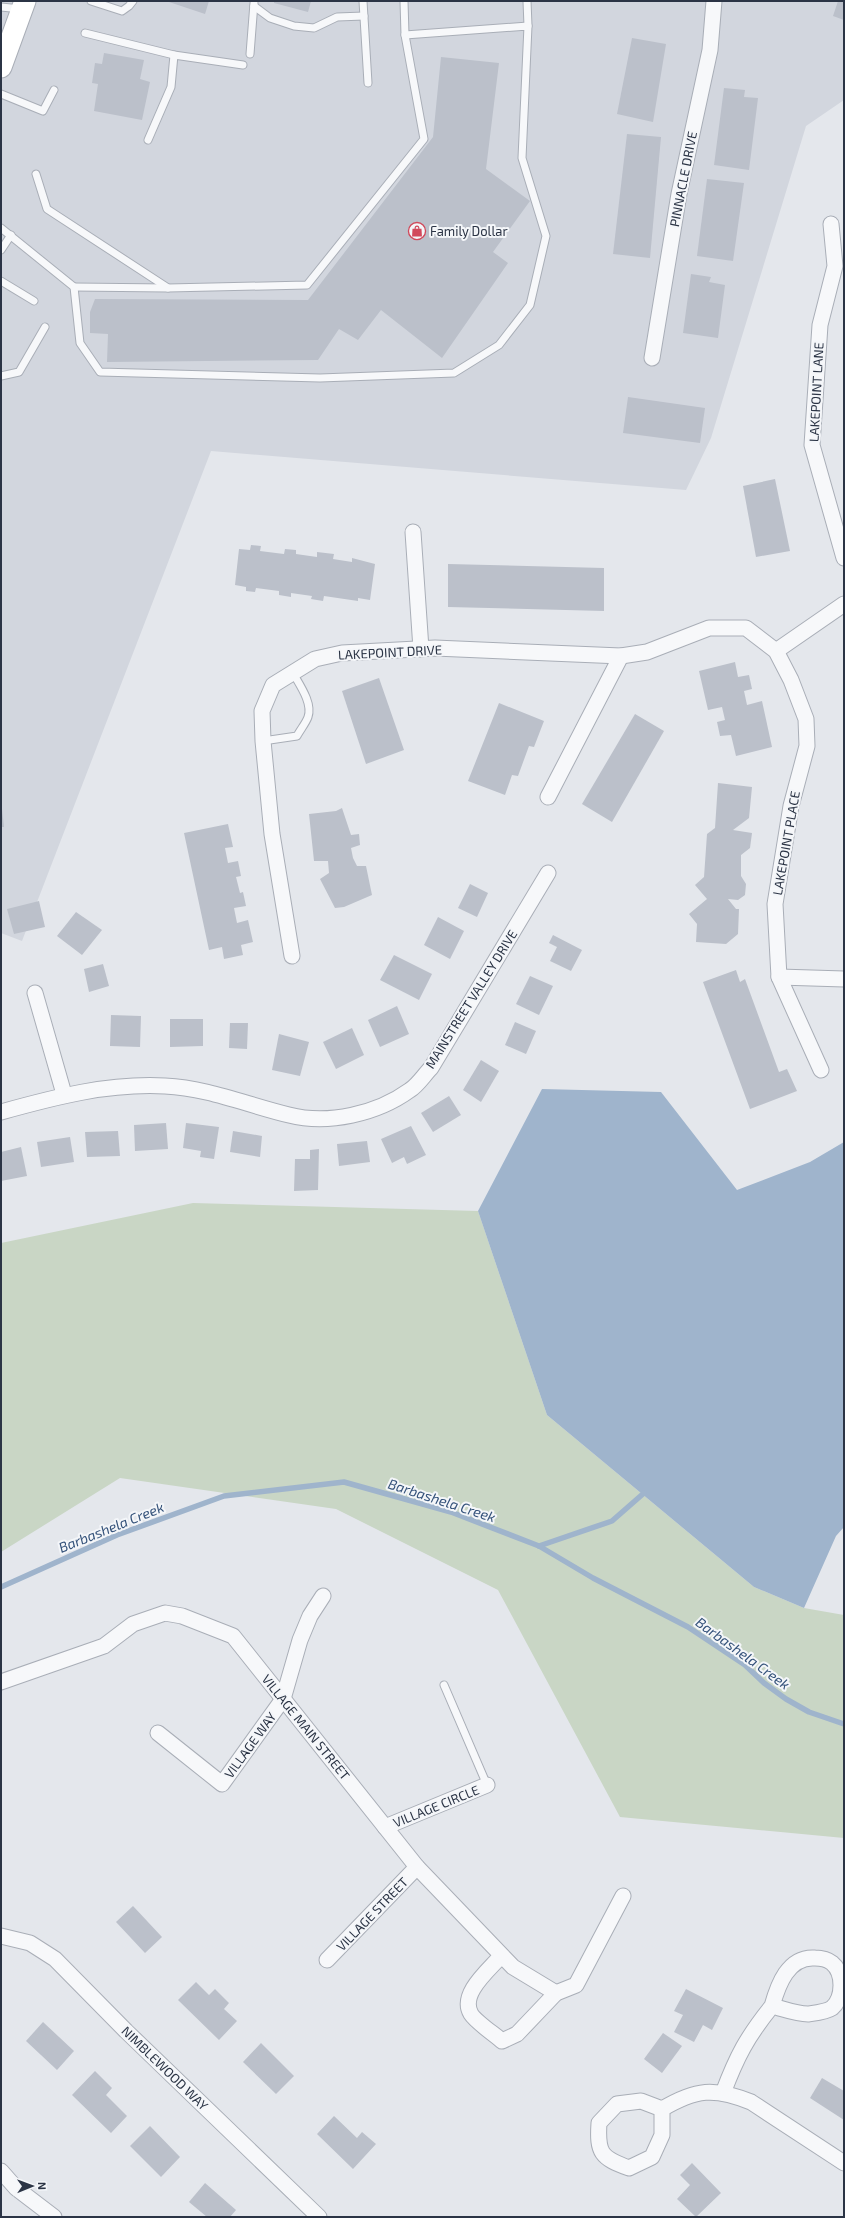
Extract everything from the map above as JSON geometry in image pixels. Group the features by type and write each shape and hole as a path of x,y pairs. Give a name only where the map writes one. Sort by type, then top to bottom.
{"main road":[{"path":"1,67 24,5"}],"street":[{"name":"PINNACLE DRIVE","path":"652,358 679,194 710,50 714,1"},
{"name":"LAKEPOINT LANE","path":"831,224 835,266 820,325 812,445 844,558"},
{"path":"413,532 421,649"},
{"path":"776,651 844,604"},
{"name":"LAKEPOINT DRIVE","path":"292,956 272,834 263,741 262,711 273,685 315,659 342,653 421,649 621,656 647,652 709,628 746,628 776,651"},
{"name":"LAKEPOINT PLACE","path":"776,651 806,719 807,746 791,806 776,904 779,977"},
{"path":"548,797 621,656"},
{"name":"MAINSTREET VALLEY DRIVE","path":"1,1112 64,1094 136,1085 167,1086 225,1096 290,1116 348,1116 378,1109 411,1090 431,1068 548,873"},
{"path":"821,1070 779,977 844,979"},
{"path":"35,993 64,1094"},
{"name":"VILLAGE WAY","path":"158,1733 222,1784 283,1699 300,1640 310,1616 323,1596"},
{"name":"VILLAGE MAIN STREET","path":"1,1682 104,1646 133,1624 164,1614 182,1616 233,1636 417,1867 513,1967 556,1993"},
{"name":"VILLAGE CIRCLE","path":"385,1827 486,1785"},
{"name":"VILLAGE STREET","path":"327,1960 417,1867"},
{"path":"501,1956 472,1989 468,2000 471,2014 502,2041 517,2034 556,1993 576,1985 623,1896"},
{"name":"NIMBLEWOOD WAY","path":"1,1936 30,1943 56,1959 126,2031 319,2217"},
{"path":"723,2094 741,2050 750,2034 772,2006 781,1978 794,1964 810,1957 825,1958 833,1964 838,1972 842,1987 839,1999 832,2008 823,2012 808,2014 772,2006"},
{"path":"662,2109 683,2096 696,2093 723,2094 739,2097 773,2114 800,2136 844,2163"},
{"path":"641,2101 662,2109 662,2136 652,2157 629,2168 610,2161 598,2144 599,2123 617,2104 641,2101"},
{"path":"1,2171 16,2188 54,2217"}],"lane":[{"path":"91,1 122,11 133,1"},
{"path":"363,1 368,83"},
{"path":"1,228 74,287 168,288 307,285 424,139 405,35 404,1"},
{"path":"74,287 80,343 100,372 320,378 454,373 499,346 530,305 546,236 522,158 528,26 527,1"},
{"path":"254,3 270,18 294,26 314,28 337,17 364,16"},
{"path":"250,54 254,3"},
{"path":"1,7 24,5"},
{"path":"405,35 528,26"},
{"path":"85,33 174,56 242,65"},
{"path":"148,140 171,87 174,56"},
{"path":"1,94 43,111 54,90"},
{"path":"36,174 47,209 168,288"},
{"path":"1,250 11,235"},
{"path":"1,281 34,301"},
{"path":"1,376 19,372 46,327"},
{"path":"263,741 296,736 308,716 307,704 302,690 293,673"},
{"path":"444,1685 486,1785"}],"shaded area":[{"path":"1,1 844,1 844,100 806,126 711,438 686,490 211,451 22,941 1,933"}],"green space":[{"path":"193,1203 478,1211 547,1415 754,1587 804,1608 844,1615 844,1838 620,1817 498,1590 336,1509 120,1478 1,1552 1,1243"}],"water":[{"path":"542,1089 661,1092 737,1190 810,1162 844,1142 844,1527 836,1536 804,1608 754,1587 547,1415 478,1211"}],"building":[{"path":"166,1 209,1 205,14"},
{"path":"274,1 311,1 308,12 274,3"},
{"path":"838,1 844,1 844,20 833,16"},
{"path":"632,38 666,44 653,122 617,114"},
{"path":"104,53 144,60 140,79 150,82 142,120 94,111 98,84 92,83 95,63 102,64"},
{"path":"441,57 499,63 486,169 530,201 493,252 508,263 442,358 381,310 358,340 339,329 318,360 107,362 108,334 90,333 90,312 95,299 308,300 433,137"},
{"path":"724,88 745,90 744,97 758,98 749,170 714,165"},
{"path":"627,134 661,137 650,258 613,254"},
{"path":"707,179 744,183 733,261 697,256"},
{"path":"691,274 711,277 709,282 725,285 718,338 683,333"},
{"path":"628,397 705,408 700,443 623,433"},
{"path":"775,479 790,551 756,557 743,486"},
{"path":"251,545 261,546 260,551 284,554 285,549 296,550 296,554 317,557 317,552 334,554 333,559 352,562 352,558 375,564 370,600 358,598 358,601 324,596 323,601 311,599 312,596 291,593 291,597 279,595 279,591 256,588 255,592 246,591 246,587 235,585 239,549 250,550"},
{"path":"448,564 604,568 604,611 448,607"},
{"path":"735,662 738,677 749,675 752,689 744,691 747,705 762,701 772,747 736,756 731,735 720,736 717,722 725,720 722,707 708,710 699,671"},
{"path":"379,678 404,750 366,764 342,691"},
{"path":"499,703 544,721 534,747 529,746 518,776 512,775 505,795 468,781"},
{"path":"635,714 664,731 612,822 582,804"},
{"path":"718,783 752,787 749,818 733,830 752,833 750,848 741,855 741,876 746,884 745,895 738,900 728,899 736,909 739,909 738,934 726,944 696,942 697,924 689,914 707,899 695,885 704,877 707,834 715,828"},
{"path":"1,800 4,827 1,827"},
{"path":"342,808 351,835 359,834 360,845 351,848 353,858 357,866 366,866 372,895 344,907 335,908 320,879 329,873 328,861 314,861 309,814 336,811"},
{"path":"228,824 233,847 225,848 228,863 238,861 241,876 236,877 240,893 243,892 246,906 234,908 237,923 248,920 253,942 241,945 243,955 224,959 222,947 209,950 184,833"},
{"path":"470,884 488,893 477,917 458,908"},
{"path":"39,901 45,927 14,934 7,909"},
{"path":"76,912 102,930 82,955 57,936"},
{"path":"438,917 464,931 450,959 424,945"},
{"path":"553,935 582,950 571,971 550,961 557,947 549,943"},
{"path":"394,955 432,974 419,1000 380,980"},
{"path":"103,964 109,986 89,992 84,969"},
{"path":"736,970 740,982 745,979 779,1072 787,1069 797,1091 750,1109 703,982"},
{"path":"530,976 553,986 539,1015 516,1004"},
{"path":"397,1006 409,1034 380,1047 368,1020"},
{"path":"111,1015 141,1016 140,1047 110,1046"},
{"path":"170,1019 203,1019 203,1046 170,1047"},
{"path":"515,1022 536,1031 526,1054 505,1045"},
{"path":"230,1023 248,1023 247,1049 229,1048"},
{"path":"352,1028 364,1055 336,1069 323,1042"},
{"path":"279,1034 309,1042 300,1076 272,1070"},
{"path":"481,1060 499,1071 481,1102 463,1090"},
{"path":"449,1096 461,1115 433,1132 421,1113"},
{"path":"166,1123 168,1149 135,1151 134,1125"},
{"path":"186,1123 219,1127 214,1159 200,1157 201,1151 183,1148"},
{"path":"411,1126 426,1155 407,1164 404,1157 392,1163 381,1139"},
{"path":"118,1131 120,1156 87,1157 85,1132"},
{"path":"233,1131 262,1136 260,1157 230,1152"},
{"path":"70,1137 74,1162 41,1167 37,1142"},
{"path":"367,1141 370,1162 339,1166 337,1144"},
{"path":"21,1147 27,1176 1,1181 1,1152"},
{"path":"319,1149 318,1190 294,1191 295,1159 310,1159 310,1150"},
{"path":"133,1906 162,1937 145,1953 116,1922"},
{"path":"196,1982 209,1995 215,1989 229,2003 224,2009 237,2021 219,2040 178,2000"},
{"path":"686,1989 723,2008 712,2030 703,2025 694,2042 674,2032 683,2015 674,2011"},
{"path":"43,2022 74,2051 57,2070 26,2041"},
{"path":"663,2033 682,2046 662,2073 644,2059"},
{"path":"261,2043 294,2076 276,2094 243,2062"},
{"path":"95,2071 112,2088 106,2095 127,2116 111,2133 72,2095"},
{"path":"822,2078 844,2091 844,2120 810,2098"},
{"path":"334,2116 357,2138 362,2132 376,2144 353,2169 317,2134"},
{"path":"150,2126 180,2157 161,2177 130,2146"},
{"path":"692,2163 721,2193 696,2217 677,2199 690,2185 680,2175"},
{"path":"205,2183 236,2210 230,2217 207,2217 189,2202"}],"waterway":[{"name":"Barbashela Creek","path":"1,1587 117,1535 224,1496 344,1482 451,1512 539,1546 593,1578 688,1627 745,1665 764,1683 786,1699 809,1712 844,1724"},
{"path":"539,1546 612,1521 644,1493"}],"place":[{"name":"Family Dollar","path":"417,231"}]}
